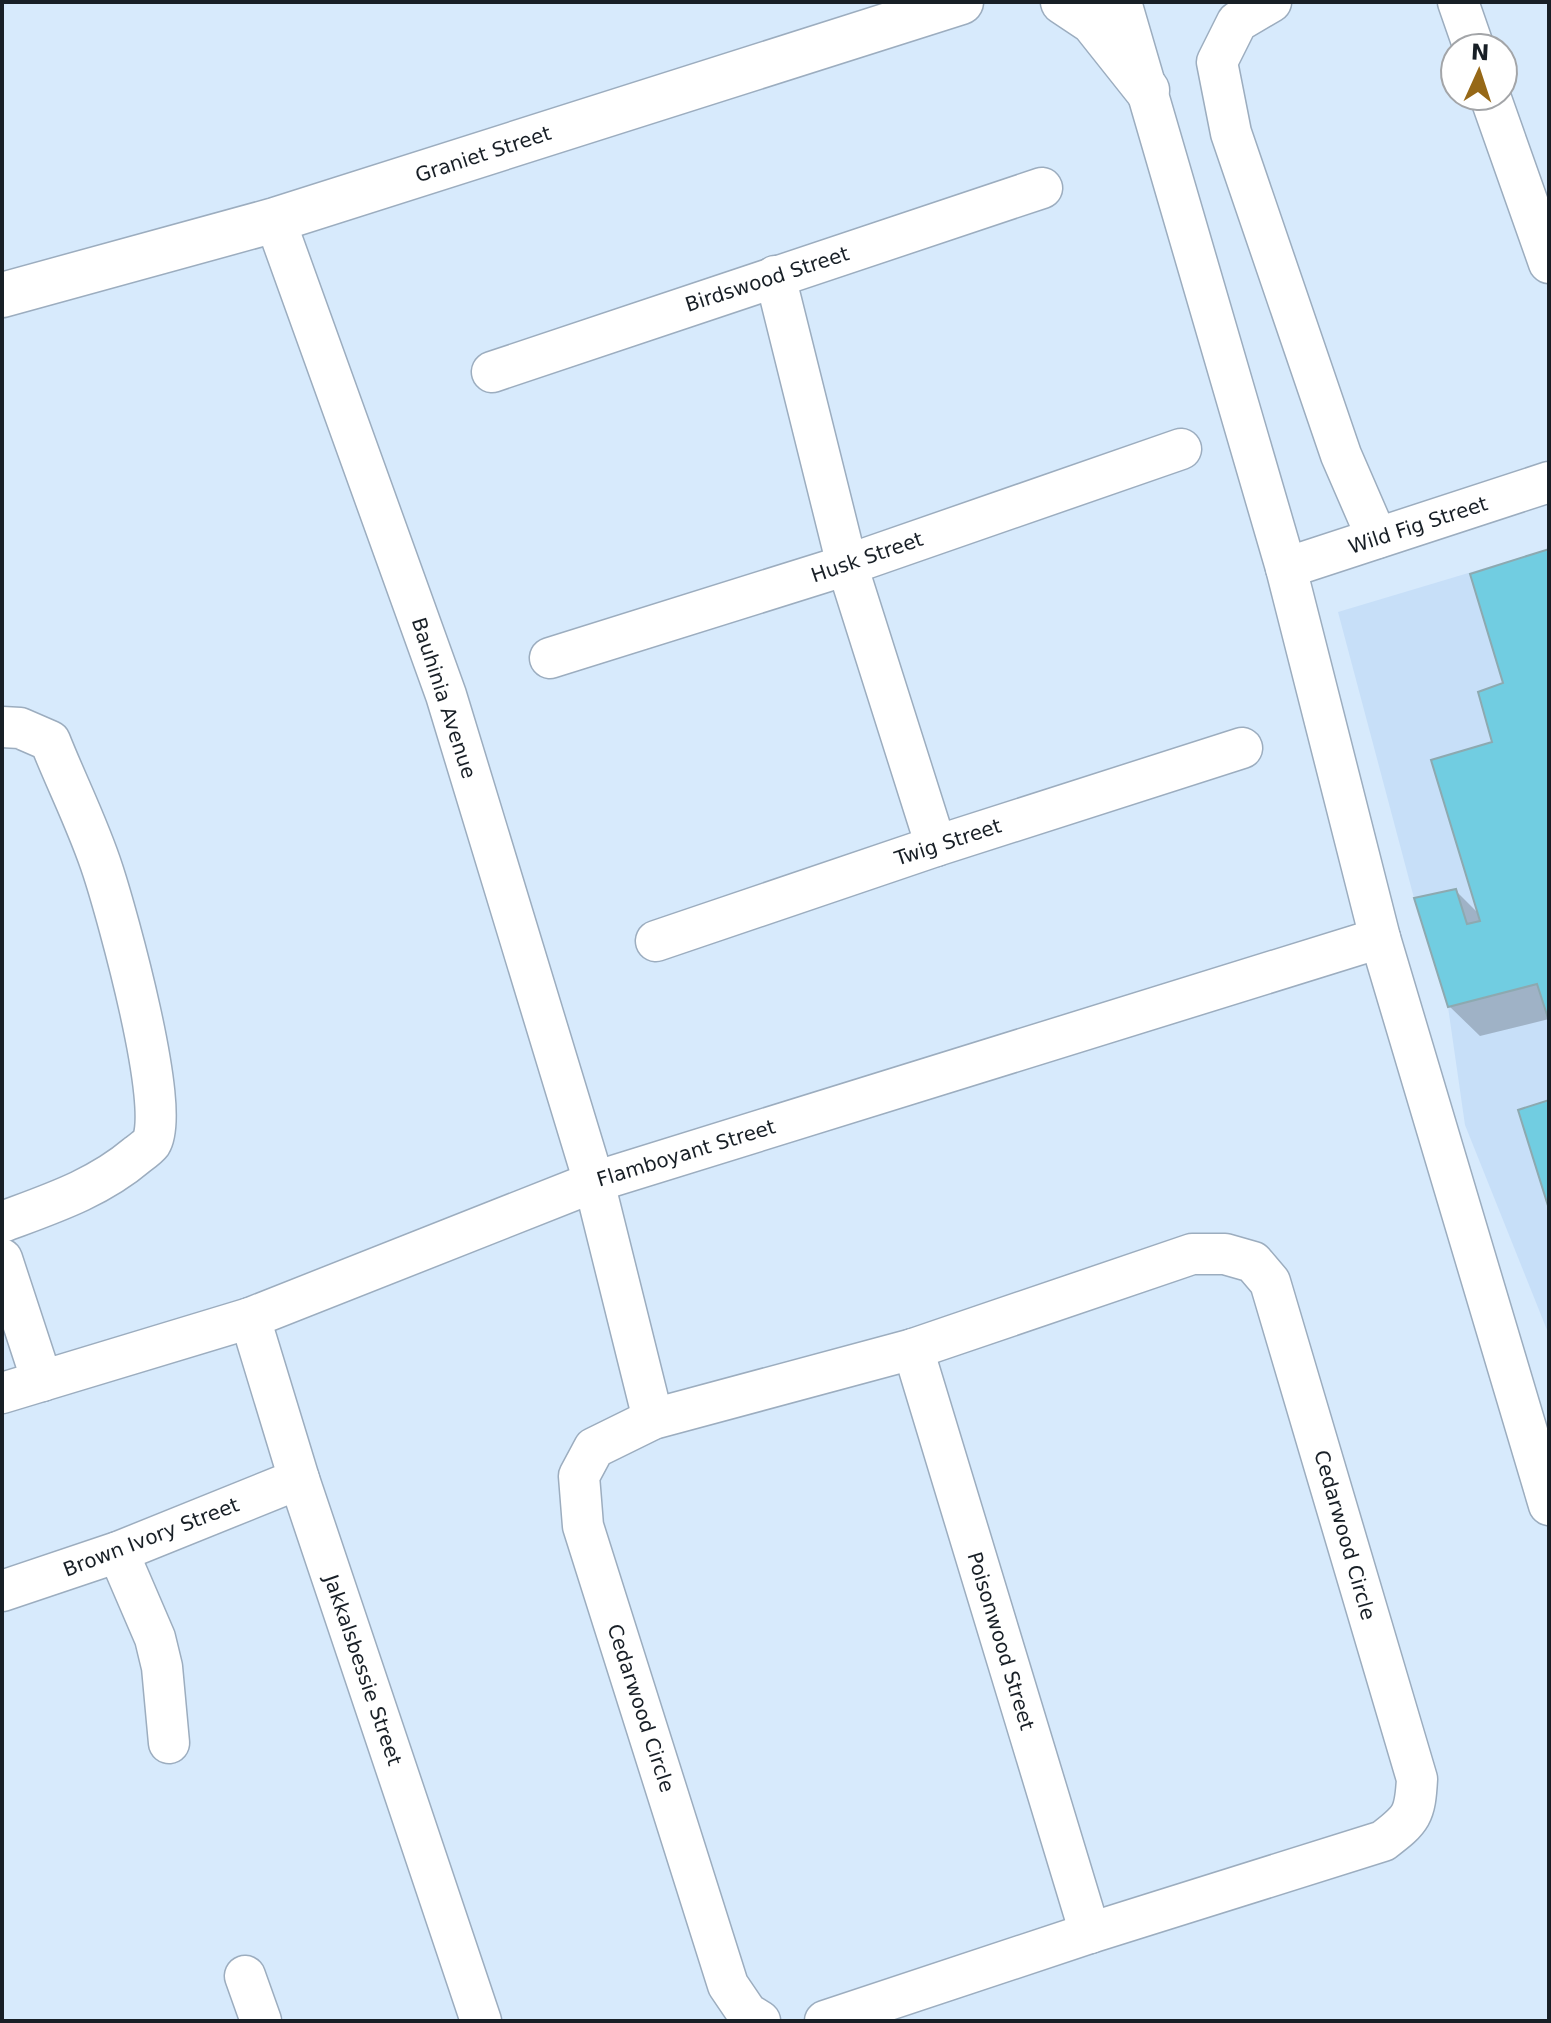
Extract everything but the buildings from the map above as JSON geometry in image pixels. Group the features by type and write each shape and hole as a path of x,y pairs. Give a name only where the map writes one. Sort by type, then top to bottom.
{"street":[{"name":"Graniet Street","path":"2,295 275,220 961,2"},
{"path":"1063,2 1093,22 1147,90"},
{"path":"1121,2 1286,568 1380,938 1549,1505"},
{"path":"1271,2 1237,22 1217,62 1231,133 1341,455 1377,538"},
{"path":"1458,2 1468,32"},
{"path":"1496,112 1549,263"},
{"name":"Birdswood Street","path":"492,372 1042,188"},
{"name":"Bauhinia Avenue","path":"275,220 446,695 594,1182"},
{"path":"775,276 847,565 936,846"},
{"name":"Husk Street","path":"550,658 847,565 1181,449"},
{"name":"Wild Fig Street","path":"1286,568 1549,482"},
{"path":"2,727 20,728 50,741 102,870 142,1024 155,1083 157,1116 151,1143 118,1171 82,1192 2,1222"},
{"name":"Twig Street","path":"656,941 936,846 1242,748"},
{"name":"Flamboyant Street","path":"2,1393 250,1318 594,1182 1380,938"},
{"path":"594,1182 653,1419"},
{"name":"Cedarwood Circle","path":"760,2021 747,2013 728,1985 583,1526 579,1476 594,1448 653,1419 913,1349 1192,1254 1225,1254 1253,1262 1270,1282 1417,1779 1416,1806 1405,1824 1383,1841 825,2021"},
{"path":"2,1259 42,1381"},
{"name":"Jakkalsbessie Street","path":"250,1318 299,1479 481,2021"},
{"name":"Poisonwood Street","path":"913,1349 1090,1933"},
{"name":"Brown Ivory Street","path":"2,1591 118,1552 299,1479"},
{"path":"118,1552 155,1638 162,1667 169,1743"},
{"path":"245,1976 261,2021"}],"shaded area":[{"path":"1549,549 1549,1335 1465,1125 1448,1007 1414,898 1338,612"}]}
